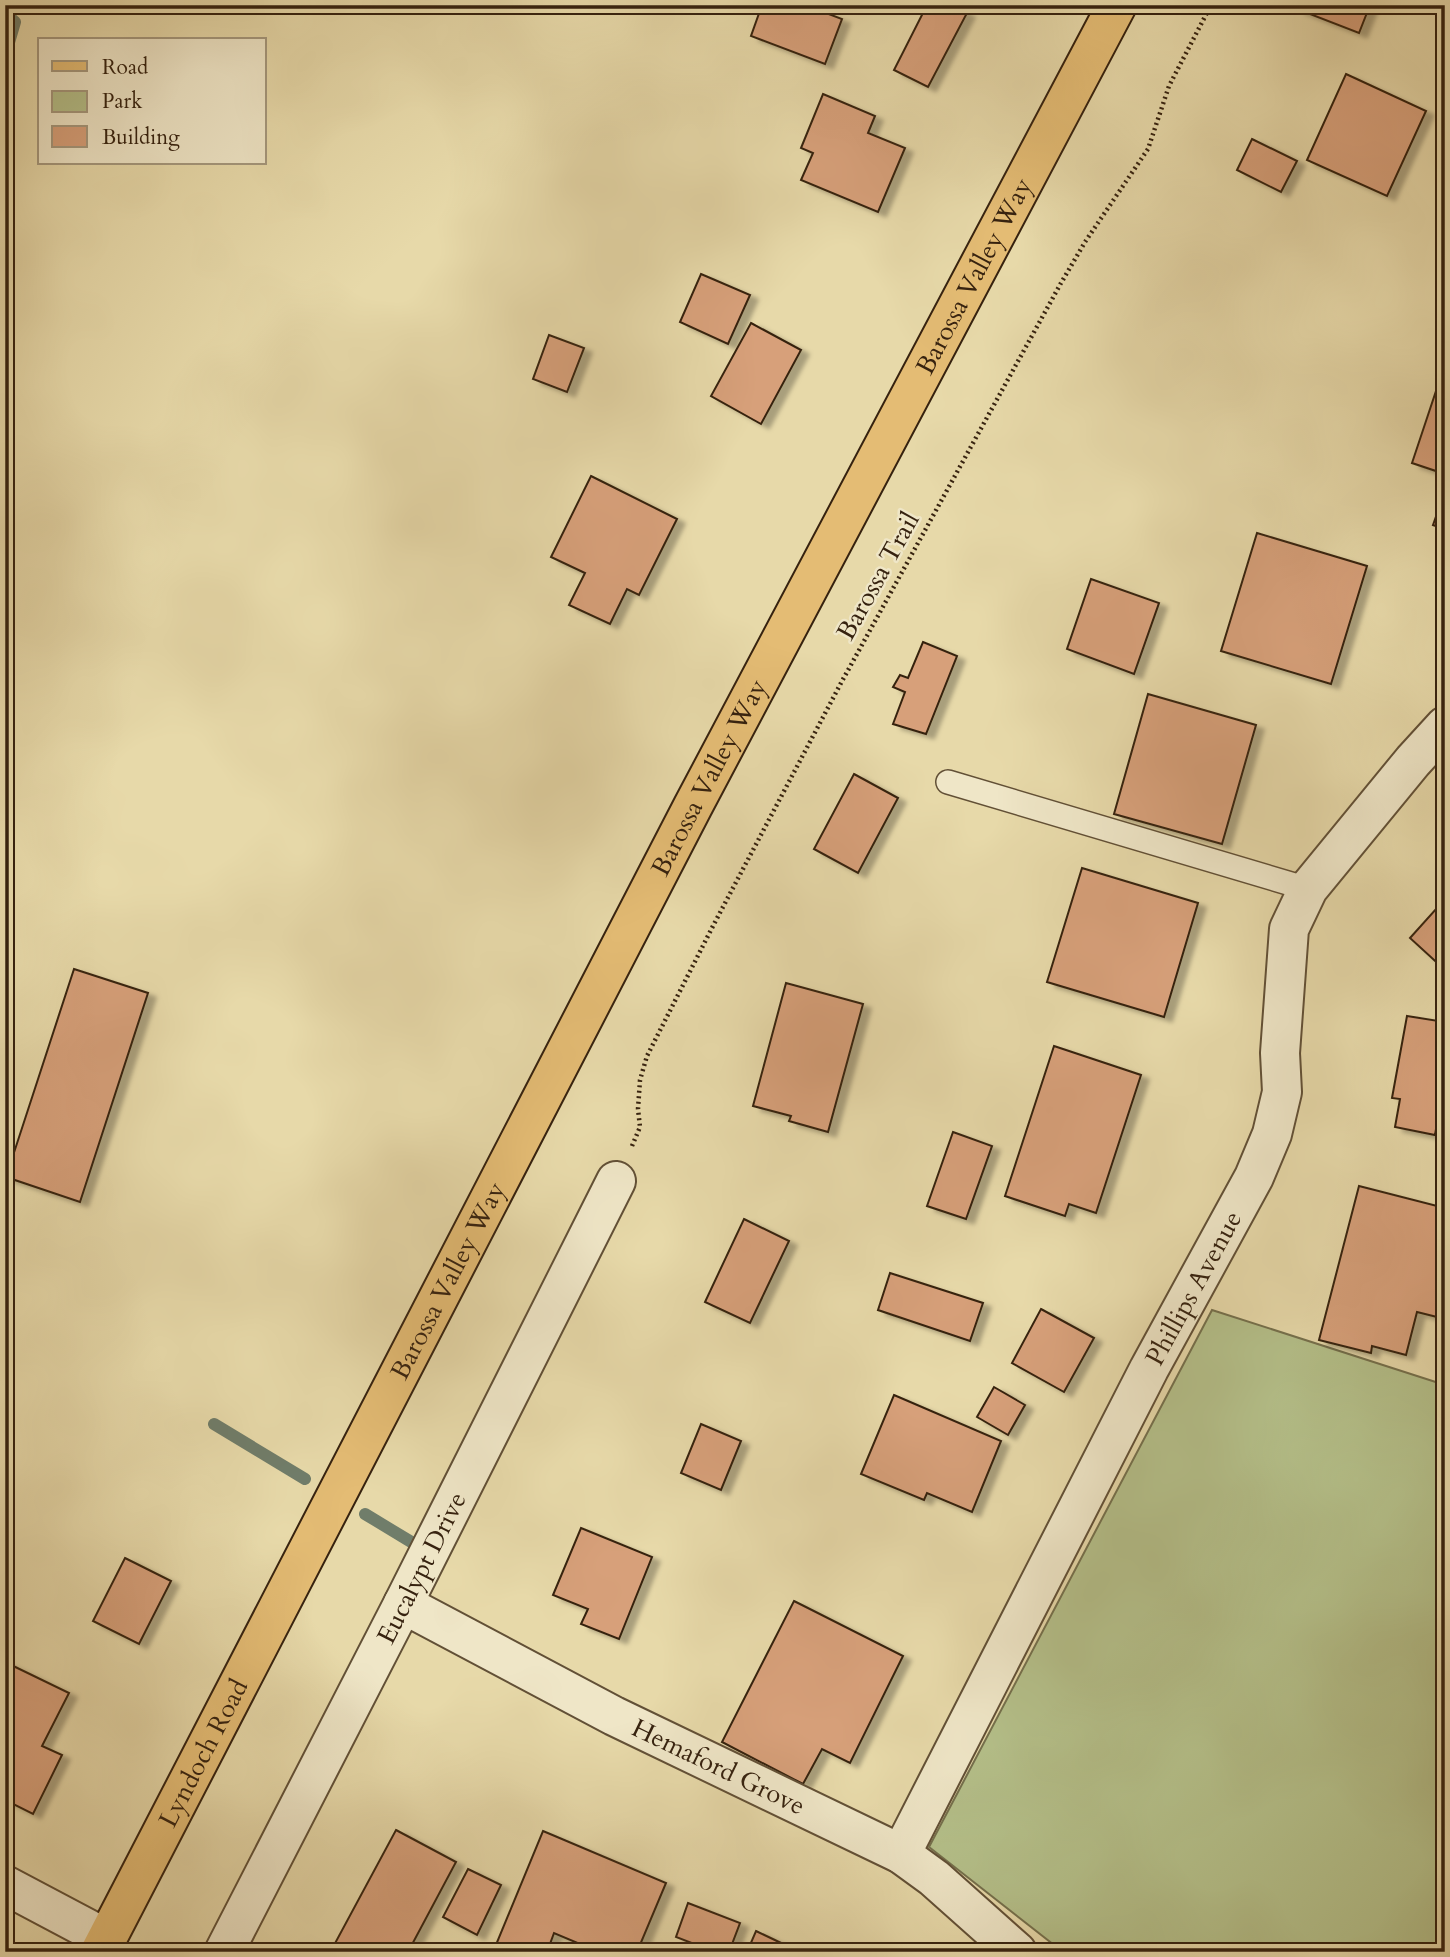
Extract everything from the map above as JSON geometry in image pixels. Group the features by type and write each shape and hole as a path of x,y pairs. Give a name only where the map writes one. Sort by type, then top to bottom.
{"main road":[{"name":"Barossa Valley Way","path":"306,1553 693,806 1117,5"},
{"name":"Lyndoch Road","path":"103,1945 306,1553"}],"street":[{"name":"Phillips Avenue","path":"901,1854 1143,1381 1254,1177 1272,1134 1282,1092 1280,1053 1289,929 1308,889 1445,726"},
{"name":"Eucalypt Drive","path":"224,1952 616,1181"},
{"name":"Hemaford Grove","path":"403,1604 614,1716 901,1854 934,1878 1017,1952"},
{"path":"5,1885 103,1945"}],"lane":[{"path":"948,782 1308,889"}],"path":[{"name":"Barossa Trail","path":"616,1181 640,1127 640,1080 647,1056 841,683 1061,283 1085,242 1148,149 1169,86 1211,5"}],"green space":[{"path":"1212,1310 1445,1385 1445,1952 1063,1952 929,1847"}],"building":[{"path":"762,5 805,5 842,19 825,64 751,36"},
{"path":"927,5 952,5 967,13 928,87 894,70"},
{"path":"1299,5 1370,5 1359,33 1297,9"},
{"path":"1346,74 1426,111 1387,196 1307,160"},
{"path":"823,94 875,116 868,133 905,148 878,212 801,180 813,153 801,148"},
{"path":"1252,139 1297,161 1281,192 1237,170"},
{"path":"701,274 750,295 728,344 680,322"},
{"path":"751,323 801,350 761,424 711,396"},
{"path":"549,335 584,348 567,392 533,379"},
{"path":"1441,376 1445,377 1445,474 1412,463"},
{"path":"591,476 677,519 639,595 627,589 610,624 569,605 585,573 551,557"},
{"path":"1445,491 1445,529 1433,525"},
{"path":"1257,533 1367,566 1331,684 1221,651"},
{"path":"1091,579 1159,603 1134,674 1067,649"},
{"path":"923,642 957,656 926,734 893,724 905,692 893,687 900,675 908,678"},
{"path":"1148,694 1256,725 1222,844 1114,814"},
{"path":"854,774 898,798 858,873 814,849"},
{"path":"1082,868 1198,903 1164,1017 1047,982"},
{"path":"1445,899 1445,970 1410,938"},
{"path":"74,969 148,993 80,1202 6,1177"},
{"path":"786,983 863,1004 828,1132 789,1121 791,1116 753,1106"},
{"path":"1407,1016 1445,1022 1445,1107 1440,1106 1435,1135 1395,1127 1400,1099 1392,1098"},
{"path":"1054,1046 1141,1075 1096,1213 1069,1204 1065,1216 1005,1196"},
{"path":"953,1132 992,1146 966,1219 927,1206"},
{"path":"1359,1186 1445,1208 1445,1319 1417,1312 1406,1355 1372,1346 1371,1353 1319,1340"},
{"path":"744,1219 789,1241 750,1323 705,1302"},
{"path":"890,1273 983,1303 970,1341 878,1310"},
{"path":"1041,1309 1094,1338 1064,1392 1012,1363"},
{"path":"994,1387 1025,1405 1008,1435 977,1417"},
{"path":"894,1395 1001,1441 972,1512 927,1493 924,1500 861,1474"},
{"path":"701,1424 741,1441 721,1490 681,1473"},
{"path":"581,1528 652,1557 619,1639 581,1624 588,1609 553,1595"},
{"path":"125,1558 171,1581 139,1644 93,1621"},
{"path":"794,1601 903,1656 850,1763 822,1749 803,1784 722,1742"},
{"path":"5,1662 69,1693 42,1746 62,1755 33,1814 5,1800"},
{"path":"396,1830 456,1862 408,1952 342,1952 333,1947"},
{"path":"543,1831 666,1883 637,1952 599,1952 554,1933 547,1952 493,1952"},
{"path":"468,1869 501,1885 477,1935 443,1917"},
{"path":"688,1903 740,1923 729,1952 715,1952 676,1937"},
{"path":"756,1931 800,1952 747,1952"}],"waterway":[{"path":"5,13 15,22 5,56"},
{"path":"214,1424 305,1479"},
{"path":"365,1514 413,1543"}]}
